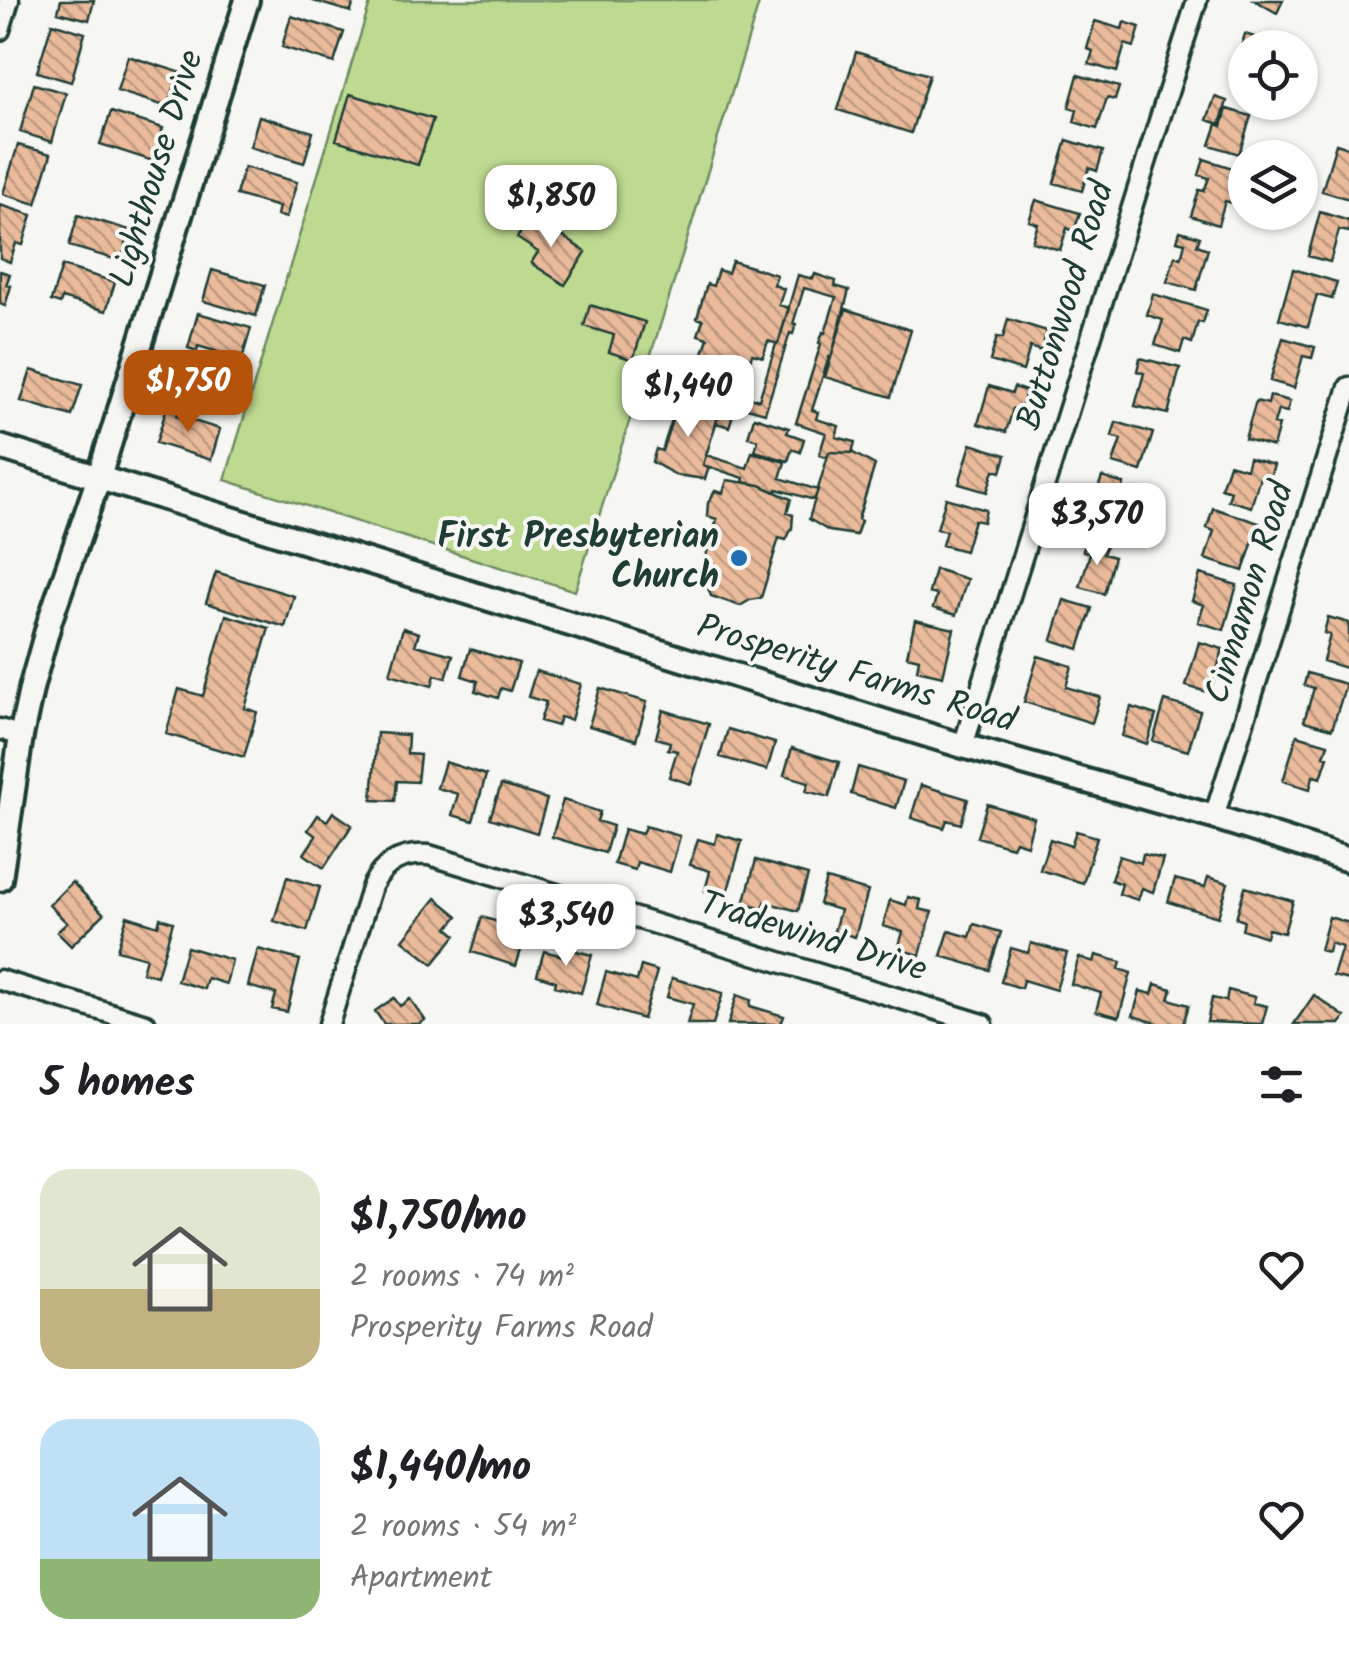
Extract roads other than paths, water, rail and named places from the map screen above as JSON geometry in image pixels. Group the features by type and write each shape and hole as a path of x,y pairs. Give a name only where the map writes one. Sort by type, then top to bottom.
{"street":[{"path":"0,30 9,0"},
{"name":"Lighthouse Drive","path":"0,879 10,732 32,684 247,0"},
{"name":"Buttonwood Road","path":"963,746 1197,0"},
{"name":"Cinnamon Road","path":"1214,817 1349,388"},
{"name":"Prosperity Farms Road","path":"0,447 963,746 1214,817 1349,860"},
{"name":"Tradewind Drive","path":"329,1024 372,886 389,863 414,854 983,1024"},
{"path":"0,980 146,1024"}],"place":[{"name":"First Presbyterian Church","path":"739,558"}]}
